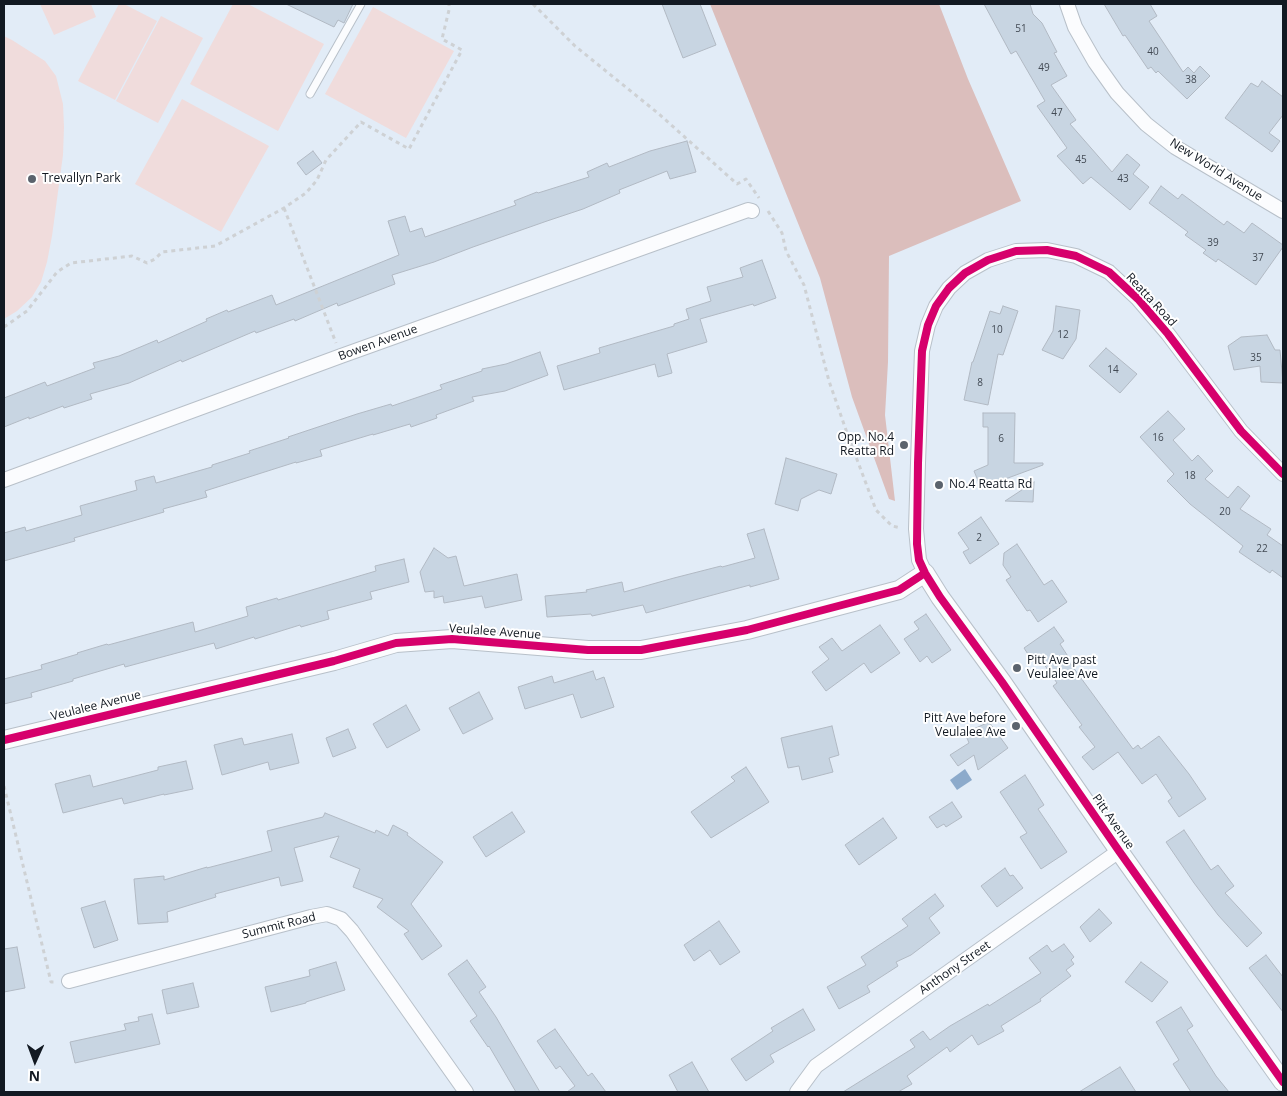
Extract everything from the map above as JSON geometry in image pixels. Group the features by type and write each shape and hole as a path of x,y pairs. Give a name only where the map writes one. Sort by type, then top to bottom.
{"street":[{"name":"New World Avenue","path":"1067,4 1075,27 1095,62 1117,93 1146,124 1176,147 1283,211"},
{"name":"Bowen Avenue","path":"4,480 341,356 759,206"},
{"name":"Reatta Road","path":"925,573 919,560 916,529 922,351 928,325 936,306 949,288 965,273 988,260 1016,251 1047,250 1076,256 1109,272 1138,299 1168,334 1241,431 1283,474"},
{"name":"Veulalee Avenue","path":"4,740 334,661 396,643 452,639 588,650 640,650 747,630 899,590 925,573"},
{"name":"Pitt Avenue","path":"925,573 1283,1082"},
{"name":"Anthony Street","path":"797,1092 816,1066 1119,851"},
{"name":"Summit Road","path":"69,981 311,916 327,914 341,919 352,931 466,1092"}],"lane":[{"path":"310,94 360,4"}],"path":[{"path":"4,327 27,311 57,272 71,264 132,256 147,263 155,259 162,252 215,246 284,208 306,192 317,180 326,160 361,122 409,149 462,50 442,39 449,4"},
{"path":"532,4 575,46 659,114 737,184 746,179 759,206 782,233 786,252 804,285 829,381 876,510 892,526 904,529"},
{"path":"284,208 341,356"},
{"path":"4,786 51,982 69,981"}],"shaded area":[{"path":"40,4 91,4 96,17 54,35"},
{"path":"119,4 124,4 157,21 115,100 78,81"},
{"path":"233,4 248,4 324,44 278,131 190,84"},
{"path":"710,4 939,4 968,79 1021,201 889,256 888,362 885,415 895,501 889,499 852,397 820,278"},
{"path":"373,7 454,51 406,138 325,94"},
{"path":"161,16 203,38 158,123 116,101"},
{"name":"Trevallyn Park","path":"4,36 45,61 56,76 63,104 64,127 63,155 52,236 41,282 32,297 17,311 4,319"},
{"path":"182,99 269,146 221,232 135,184"}],"water":[{"path":"965,769 972,780 957,790 950,780"}],"building":[{"path":"286,4 353,4 344,23 338,20 334,27"},
{"path":"662,4 700,4 716,45 683,58"},
{"path":"984,4 1030,4 1033,14 1042,23 1057,52 1054,53 1067,76 1051,85 1076,120 1070,124 1112,172 1127,154 1140,165 1133,174 1149,187 1130,210 1091,177 1083,184 1057,156 1067,148 1037,106 1045,101 1016,51 1011,54"},
{"path":"1104,4 1150,4 1157,16 1149,21 1183,72 1188,67 1194,73 1200,66 1210,76 1187,99 1158,71 1156,73 1151,67 1148,69 1125,35 1123,36"},
{"path":"1262,81 1283,97 1283,115 1269,133 1280,141 1272,152 1225,118 1251,83 1258,87"},
{"path":"687,141 696,172 670,179 667,171 619,190 620,193 583,209 392,275 395,284 338,306 337,303 295,321 294,319 256,333 255,331 129,383 90,394 92,399 64,408 63,406 4,427 4,398 45,382 47,386 95,368 93,363 119,356 157,340 158,343 227,310 228,312 272,295 276,305 399,255 388,221 405,216 410,232 422,228 425,237 516,205 514,201 537,192 589,177 587,172 607,163 609,167 650,151"},
{"path":"313,151 322,163 306,175 297,163"},
{"path":"1161,186 1178,199 1182,194 1224,225 1227,221 1244,233 1252,223 1283,245 1256,285 1218,259 1216,262 1203,253 1206,250 1185,235 1188,232 1149,203"},
{"path":"762,260 776,298 754,306 753,304 700,319 707,342 667,354 672,373 658,377 655,364 564,390 557,366 600,353 599,348 674,326 674,324 689,319 686,309 711,301 707,287 743,277 740,268"},
{"path":"1003,306 1018,311 1003,355 998,354 988,405 964,400 972,362 990,311 1000,314"},
{"path":"1056,306 1080,310 1076,339 1063,359 1042,350 1053,331"},
{"path":"1267,335 1275,350 1280,350 1283,383 1261,382 1260,366 1234,370 1228,346 1241,337"},
{"path":"1106,348 1137,374 1120,393 1089,366"},
{"path":"540,352 548,375 505,391 472,397 474,401 436,415 437,418 411,427 410,424 320,450 322,456 296,462 205,491 207,497 163,509 164,512 74,538 75,541 4,561 4,533 25,527 26,531 82,515 80,506 137,490 135,481 154,476 156,483 212,467 212,465 250,453 249,451 288,437 357,414 391,404 392,406 442,389 440,385 482,371 482,369 506,364"},
{"path":"1168,411 1185,429 1173,440 1192,461 1198,455 1213,471 1205,479 1228,498 1238,486 1250,496 1240,509 1271,529 1267,535 1283,546 1283,578 1272,570 1270,573 1239,552 1243,546 1190,504 1167,481 1174,474 1140,437"},
{"path":"983,413 1015,413 1014,463 1043,463 1043,465 981,488 974,471 988,465 988,427 983,427"},
{"path":"786,458 837,474 831,494 819,490 801,499 798,511 775,504"},
{"path":"1034,482 1033,502 1005,501"},
{"path":"981,517 999,544 970,564 963,552 969,549 958,533"},
{"path":"764,529 779,579 646,613 643,605 592,616 591,614 547,617 545,596 587,592 586,590 622,582 624,592 755,558 747,534"},
{"path":"1017,544 1044,585 1052,580 1067,602 1038,622 1030,610 1027,611 1006,580 1011,577 1003,565 1004,553"},
{"path":"434,548 448,558 456,556 464,586 517,574 522,600 485,608 482,596 444,603 443,596 434,598 434,591 425,592 420,572"},
{"path":"404,559 409,582 370,592 372,599 327,611 329,619 301,627 300,625 255,639 254,637 216,649 214,643 125,667 124,664 31,693 32,697 4,704 4,679 42,669 41,665 107,644 193,622 195,632 248,616 246,607 277,598 278,600 376,571 375,566"},
{"path":"926,614 951,650 932,663 927,656 920,662 904,639 919,629 914,622"},
{"path":"880,625 900,653 871,673 864,663 826,691 812,672 829,659 819,647 832,638 842,651"},
{"path":"1054,627 1064,641 1060,644 1069,658 1067,659 1133,749 1138,745 1141,749 1159,736 1206,799 1179,817 1168,801 1172,798 1156,774 1142,784 1118,752 1093,770 1082,757 1095,747 1079,727 1082,725 1053,686 1057,683 1039,657 1033,662 1024,648"},
{"path":"593,671 596,680 604,677 614,707 581,718 573,694 525,709 518,687 552,676 554,683"},
{"path":"479,692 493,719 463,734 449,708"},
{"path":"406,705 420,730 387,748 373,724"},
{"path":"989,722 1008,748 978,770 974,755 958,766 950,755 969,743 965,733"},
{"path":"832,726 839,755 829,758 833,772 802,780 799,766 788,768 781,738"},
{"path":"348,729 356,748 333,757 326,738"},
{"path":"292,734 299,763 270,770 268,762 222,775 214,745 242,738 244,745"},
{"path":"186,761 193,789 124,804 122,798 63,813 55,784 90,775 93,787 158,770 158,767"},
{"path":"746,767 769,802 711,838 691,812 735,781 731,777"},
{"path":"1025,775 1044,805 1038,809 1067,852 1041,869 1020,837 1027,833 1000,792"},
{"path":"952,802 962,817 946,827 944,824 937,828 929,817"},
{"path":"512,812 525,832 486,857 473,837"},
{"path":"325,813 375,833 376,830 388,836 393,825 408,833 407,835 443,862 411,904 442,946 422,960 404,934 409,931 377,907 383,899 353,887 360,869 330,857 339,836 294,848 303,881 281,886 279,877 215,894 216,897 167,912 168,922 138,924 134,879 164,876 164,880 272,851 267,831 323,817"},
{"path":"883,818 897,838 859,865 845,845"},
{"path":"1184,830 1211,870 1218,865 1234,886 1225,893 1262,933 1247,947 1218,915 1166,842"},
{"path":"1005,868 1010,876 1013,875 1023,888 997,907 981,886"},
{"path":"935,894 944,906 929,918 940,933 911,955 896,962 898,966 867,986 870,992 839,1009 827,987 866,965 861,957 908,926 902,919"},
{"path":"105,901 118,940 94,948 81,908"},
{"path":"1099,909 1112,923 1090,942 1080,927"},
{"path":"719,921 740,952 720,965 710,950 694,961 684,945"},
{"path":"1064,944 1074,957 1071,960 1074,964 1066,970 1071,976 1040,999 1041,1001 1001,1026 1004,1031 978,1045 972,1035 950,1052 947,1047 907,1076 912,1084 898,1092 843,1092 915,1047 910,1040 923,1031 930,1040 950,1026 988,1004 989,1006 1041,973 1029,958 1047,945 1052,952"},
{"path":"17,947 25,988 4,992 4,949"},
{"path":"1266,955 1283,977 1283,1012 1249,968"},
{"path":"467,960 486,987 479,992 540,1092 516,1092 489,1046 470,1021 477,1016 448,974"},
{"path":"336,962 345,990 271,1012 265,987 310,976 309,970"},
{"path":"1141,962 1168,982 1152,1002 1125,982"},
{"path":"193,983 199,1007 167,1014 162,990"},
{"path":"1181,1007 1193,1026 1187,1030 1216,1076 1229,1092 1191,1092 1173,1064 1179,1060 1156,1022"},
{"path":"803,1009 815,1030 770,1055 774,1062 746,1081 731,1059 773,1031 771,1028"},
{"path":"152,1014 160,1044 75,1063 70,1042 126,1030 124,1024 139,1021 138,1017"},
{"path":"555,1029 588,1076 592,1073 606,1092 567,1092 575,1086 560,1066 556,1069 537,1041"},
{"path":"692,1062 709,1092 678,1092 669,1075"},
{"path":"1120,1067 1136,1092 1079,1092"}],"cycle path":[{"path":"1283,474 1241,431 1168,334 1138,299 1109,272 1076,256 1047,250 1016,251 988,260 965,273 949,288 936,306 928,325 922,351 918,463 917,544 919,560 940,597 1002,682 1283,1082"},
{"path":"4,740 334,661 396,643 452,639 588,650 641,650 747,630 899,590 925,573"}],"place":[{"name":"Trevallyn Park","path":"32,179"},
{"name":"Opp. No.4 Reatta Rd","path":"904,445"},
{"name":"No.4 Reatta Rd","path":"939,485"},
{"name":"Pitt Ave past Veulalee Ave","path":"1017,668"},
{"name":"Pitt Ave before Veulalee Ave","path":"1016,726"}]}
